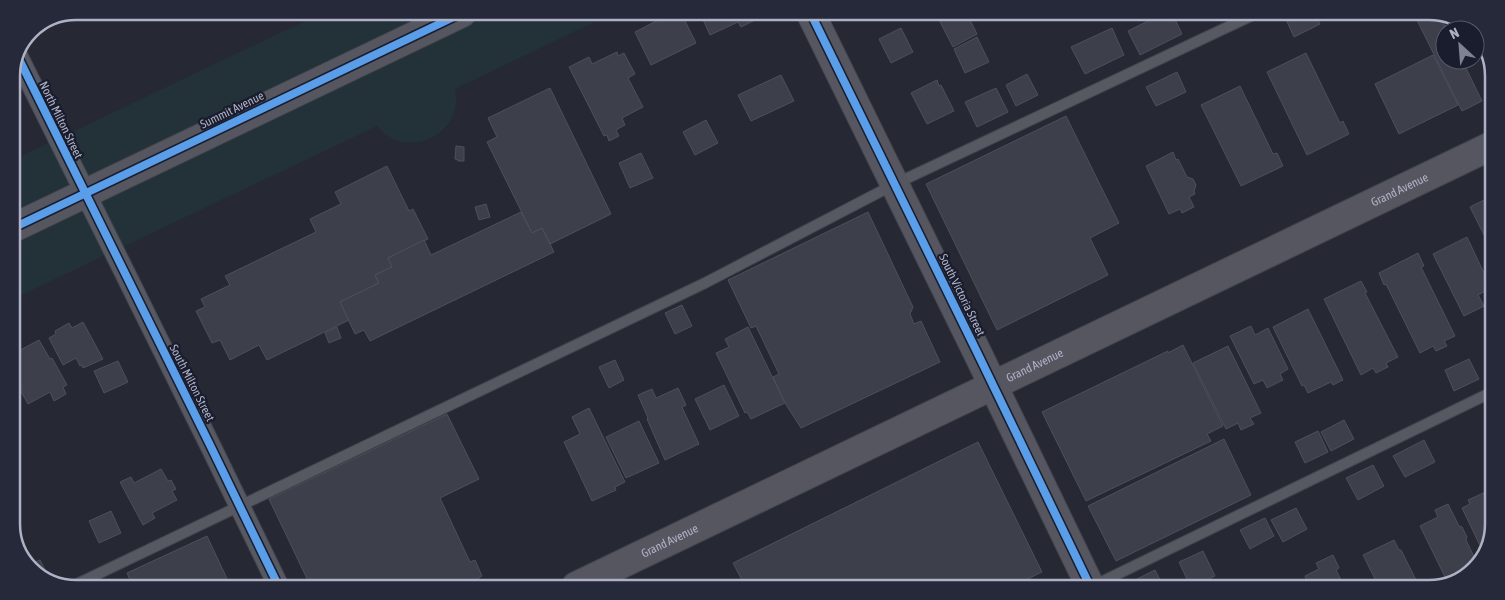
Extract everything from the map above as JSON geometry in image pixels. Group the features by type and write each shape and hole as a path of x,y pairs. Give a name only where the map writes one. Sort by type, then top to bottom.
{"street":[{"name":"Summit Avenue","path":"20,225 447,20"},
{"name":"South Victoria Street","path":"814,20 1087,580"},
{"name":"North Milton Street","path":"21,64 85,193"},
{"name":"Grand Avenue","path":"588,580 1485,149"},
{"name":"South Milton Street","path":"85,193 276,580"}],"lane":[{"path":"85,580 705,283 894,184 1242,20"},
{"path":"1104,580 1485,394"}],"shaded area":[{"path":"307,20 598,20 455,89 456,105 451,119 442,130 431,138 417,142 403,142 389,137 377,126 20,296 20,157"}],"building":[{"path":"658,20 684,20 696,43 651,65 635,32"},
{"path":"703,20 755,20 741,27 738,22 710,35"},
{"path":"939,20 970,20 977,34 953,47"},
{"path":"1150,20 1175,20 1182,34 1140,55 1128,31"},
{"path":"1286,20 1318,20 1320,24 1294,37"},
{"path":"1417,20 1435,21 1435,56"},
{"path":"901,28 913,52 891,63 879,39"},
{"path":"1112,28 1124,55 1085,74 1071,47"},
{"path":"977,37 989,62 965,73 954,49"},
{"path":"617,52 618,56 624,53 635,74 628,78 643,107 622,118 625,125 616,130 619,136 609,141 607,135 604,136 569,67 589,57 592,64"},
{"path":"1306,53 1340,123 1343,121 1349,134 1307,155 1267,72"},
{"path":"1433,55 1435,70 1440,70 1458,105 1399,134 1375,84"},
{"path":"1442,70 1467,70 1482,101 1462,111"},
{"path":"1177,72 1186,92 1156,106 1146,87"},
{"path":"1027,74 1038,95 1016,106 1006,85"},
{"path":"781,75 794,101 751,121 738,95"},
{"path":"937,80 954,111 927,124 911,93"},
{"path":"1240,86 1273,154 1277,153 1283,166 1241,186 1201,105"},
{"path":"550,88 611,214 550,244 542,228 532,233 487,142 497,137 488,118"},
{"path":"996,88 1008,112 977,127 965,102"},
{"path":"1066,116 1119,223 1090,238 1108,275 997,330 926,184"},
{"path":"706,120 718,143 695,155 683,132"},
{"path":"456,146 464,147 464,161 455,159"},
{"path":"1173,152 1187,177 1193,179 1196,185 1195,194 1189,197 1194,207 1182,213 1180,209 1169,214 1146,166"},
{"path":"641,153 653,178 630,188 619,163"},
{"path":"387,166 409,211 413,209 428,239 388,258 392,267 375,275 379,283 340,302 349,320 267,360 259,345 230,360 220,340 212,343 196,311 205,307 201,299 230,285 225,276 316,232 310,219 341,204 335,192"},
{"path":"1485,200 1485,237 1470,207"},
{"path":"486,204 490,217 479,220 475,207"},
{"path":"521,212 532,233 542,228 554,252 370,341 364,330 355,334 340,302 379,283 375,275 392,267 388,258 424,240 431,255"},
{"path":"868,212 913,307 910,314 914,324 921,321 940,362 801,428 785,403 773,377 779,374 756,326 751,328 728,280"},
{"path":"1467,237 1485,275 1485,291 1478,295 1484,306 1464,316 1433,254"},
{"path":"1418,253 1424,266 1421,267 1455,336 1444,341 1447,346 1436,351 1433,346 1420,353 1379,273"},
{"path":"1361,281 1367,292 1365,293 1398,357 1386,363 1388,367 1376,373 1373,368 1361,375 1324,299"},
{"path":"682,305 692,326 675,334 665,313"},
{"path":"1308,309 1343,380 1333,385 1331,382 1308,393 1304,385 1302,386 1273,327"},
{"path":"83,322 103,359 83,368 76,358 63,365 49,338 56,334 55,331 69,323 72,328"},
{"path":"1251,326 1255,335 1268,328 1288,369 1280,374 1283,380 1267,388 1263,380 1254,384 1230,336"},
{"path":"337,327 341,338 329,343 325,333"},
{"path":"748,327 785,403 751,419 747,412 745,413 716,353 729,347 725,339"},
{"path":"39,340 50,359 52,358 67,385 63,387 66,394 54,401 50,392 28,404 20,390 20,350"},
{"path":"1183,345 1223,426 1207,434 1211,441 1086,501 1042,412"},
{"path":"1228,346 1261,413 1250,418 1254,424 1241,430 1238,423 1226,429 1193,363"},
{"path":"1469,359 1479,379 1454,391 1445,370"},
{"path":"615,360 624,380 609,388 599,367"},
{"path":"118,361 128,382 104,393 94,371"},
{"path":"724,385 739,416 710,430 695,399"},
{"path":"678,388 686,405 682,407 699,444 665,460 638,395 652,389 656,398"},
{"path":"589,408 625,482 615,487 616,490 592,501 564,442 580,434 572,417"},
{"path":"447,414 479,479 440,498 470,562 475,560 482,576 478,578 479,580 308,580 269,499"},
{"path":"1344,420 1354,439 1331,451 1321,432"},
{"path":"639,421 659,463 626,478 606,437"},
{"path":"1318,431 1328,452 1305,463 1295,442"},
{"path":"1224,439 1251,495 1116,561 1088,506"},
{"path":"1424,440 1435,462 1405,477 1393,456"},
{"path":"978,442 1042,572 1025,580 742,580 733,563"},
{"path":"1373,465 1384,486 1358,500 1346,478"},
{"path":"161,469 168,481 171,480 176,489 172,491 177,500 152,513 155,518 143,525 120,482 131,477 134,483"},
{"path":"1485,492 1485,531 1480,546 1462,508 1470,504 1468,500"},
{"path":"1448,504 1467,537 1466,540 1474,557 1469,564 1445,577 1420,526 1438,517 1435,510"},
{"path":"1296,508 1307,529 1283,542 1271,520"},
{"path":"111,511 121,533 99,543 89,521"},
{"path":"1265,518 1274,536 1250,549 1240,530"},
{"path":"207,536 228,580 130,580 127,573"},
{"path":"1394,540 1416,580 1376,580 1363,555"},
{"path":"1203,551 1215,576 1207,580 1187,580 1179,562"},
{"path":"1333,555 1339,568 1336,570 1341,580 1306,580 1305,576 1319,569 1316,563"},
{"path":"40,560 46,571 36,562"},
{"path":"1155,570 1160,580 1135,580"}],"cycle path":[{"path":"20,225 447,20"},
{"path":"814,20 1087,580"},
{"path":"21,64 276,580"}]}
